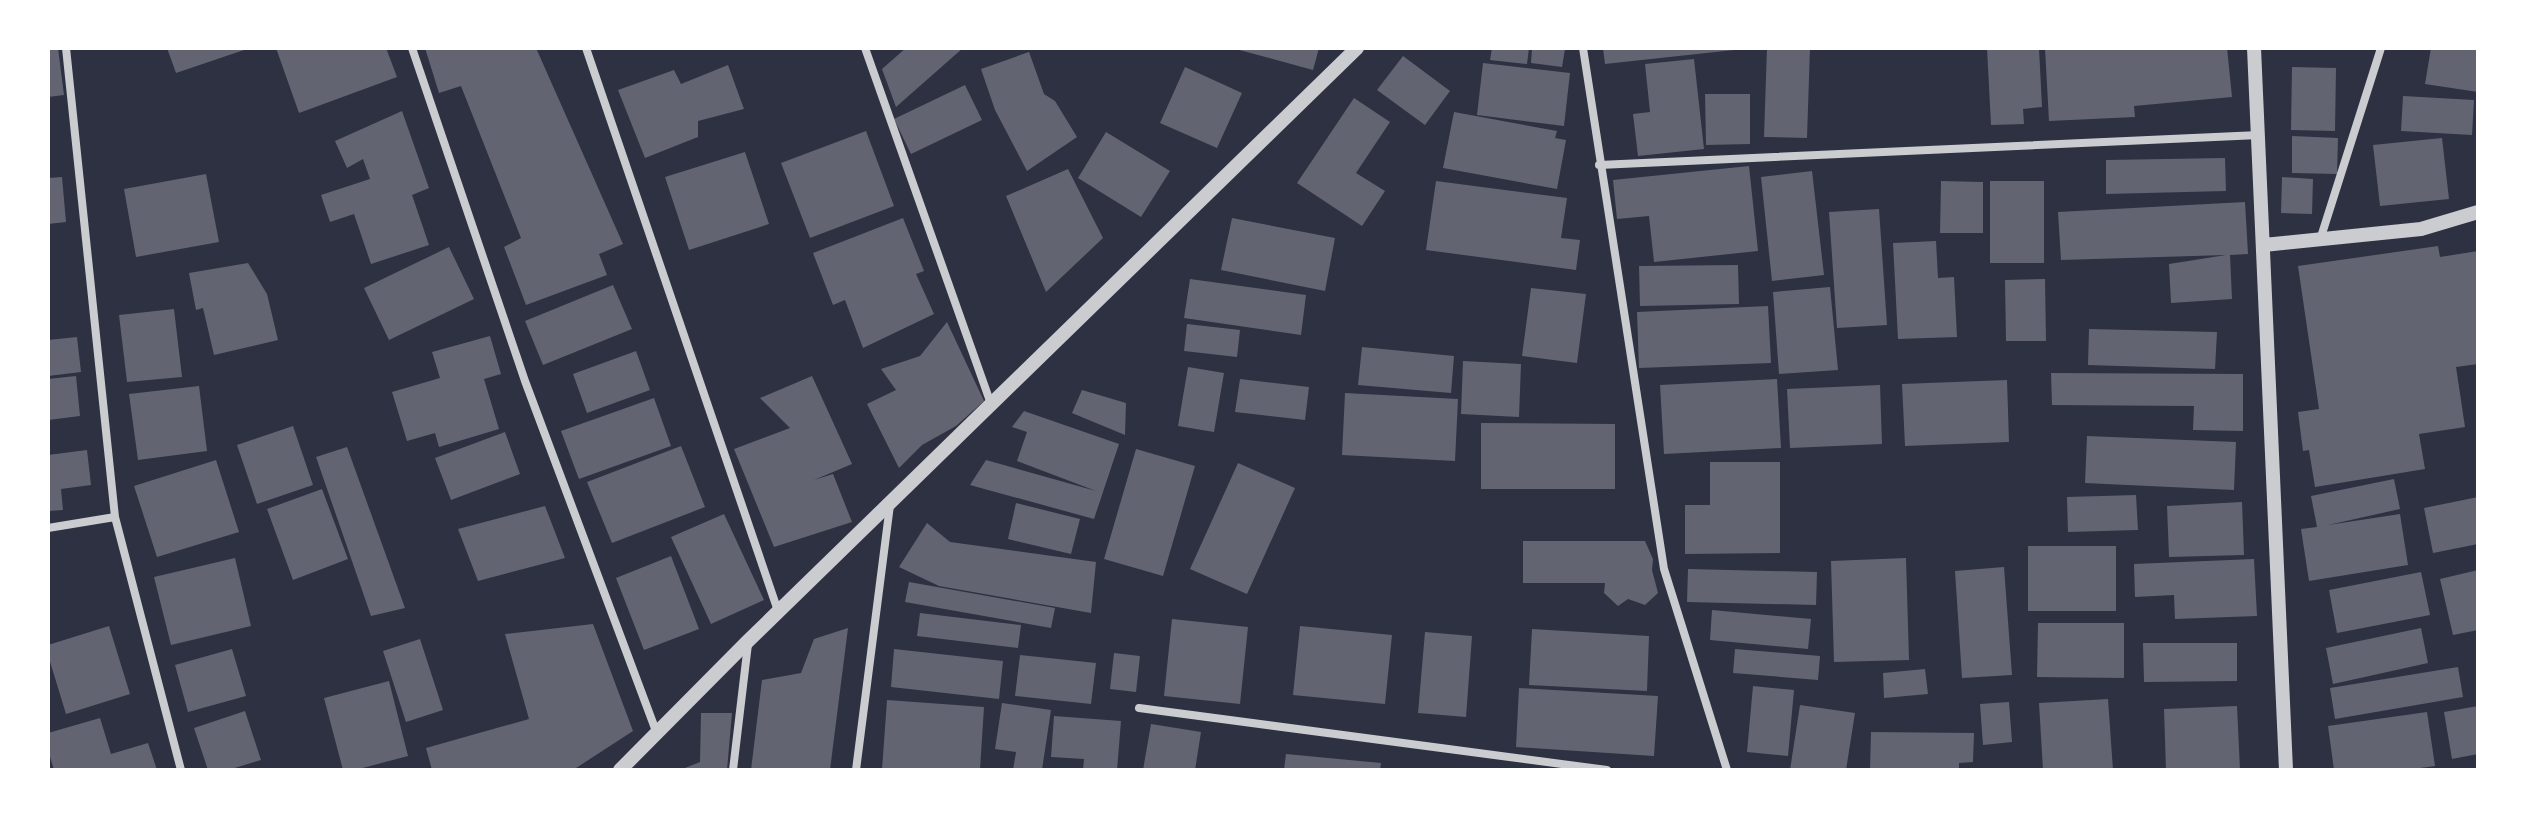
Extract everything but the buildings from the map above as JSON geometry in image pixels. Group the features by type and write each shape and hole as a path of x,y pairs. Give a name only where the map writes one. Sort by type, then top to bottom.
{"street":[{"path":"66,48 115,517 181,770"},
{"path":"412,48 525,381 656,731"},
{"path":"586,48 778,612"},
{"path":"865,48 991,405"},
{"path":"620,770 656,731 1357,48"},
{"path":"1583,48 1664,569 1727,770"},
{"path":"2254,48 2286,770"},
{"path":"2319,240 2381,48"},
{"path":"1599,165 2259,135"},
{"path":"2264,245 2421,229 2478,212"},
{"path":"856,770 890,504"},
{"path":"48,528 115,517"},
{"path":"733,770 748,641"},
{"path":"1139,708 1607,770"}]}
